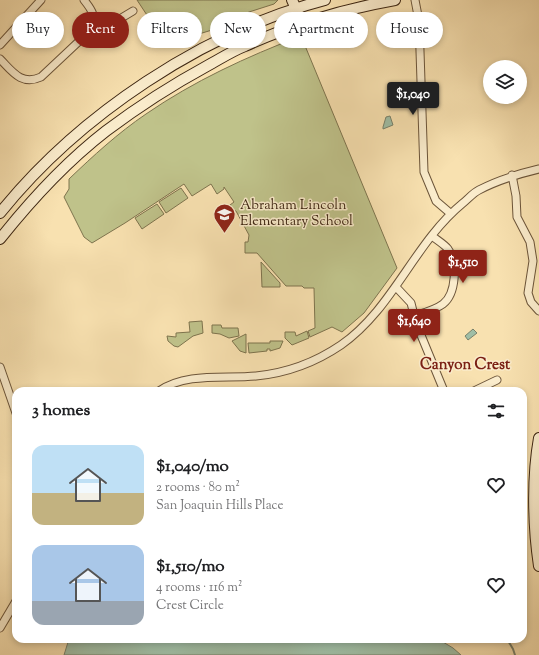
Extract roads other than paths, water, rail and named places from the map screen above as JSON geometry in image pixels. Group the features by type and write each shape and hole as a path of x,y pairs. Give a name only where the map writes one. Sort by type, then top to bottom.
{"main road":[{"path":"0,213 16,193 61,148 115,103 162,71 210,45 294,5 325,0"},
{"path":"343,12 395,0"},
{"path":"0,239 20,214 59,173 105,132 142,105 188,76 244,46 274,35"},
{"path":"539,438 535,496 535,530 539,566"}],"street":[{"path":"0,45 41,0"},
{"path":"84,0 93,12"},
{"path":"415,0 419,21 424,172 436,201 450,214"},
{"path":"0,59 20,78 30,81 41,77 73,48"},
{"path":"166,387 190,379 257,376 281,372 314,360 341,345 367,322 396,287 432,236 450,214 478,191 512,175 539,169"},
{"path":"512,175 516,196 517,217 530,242 533,261 528,293 531,302 539,311"},
{"path":"414,316 443,304 448,300 453,288 454,267 452,255 444,245 432,236"},
{"path":"396,287 411,303 416,323 442,387"},
{"path":"0,367 12,402"},
{"path":"482,387 497,380"},
{"path":"0,628 12,608"}],"waterway":[{"path":"509,643 515,655"}],"place":[{"name":"Abraham Lincoln Elementary School","path":"224,234"}],"district":[{"name":"Canyon Crest","path":"465,365"}]}
